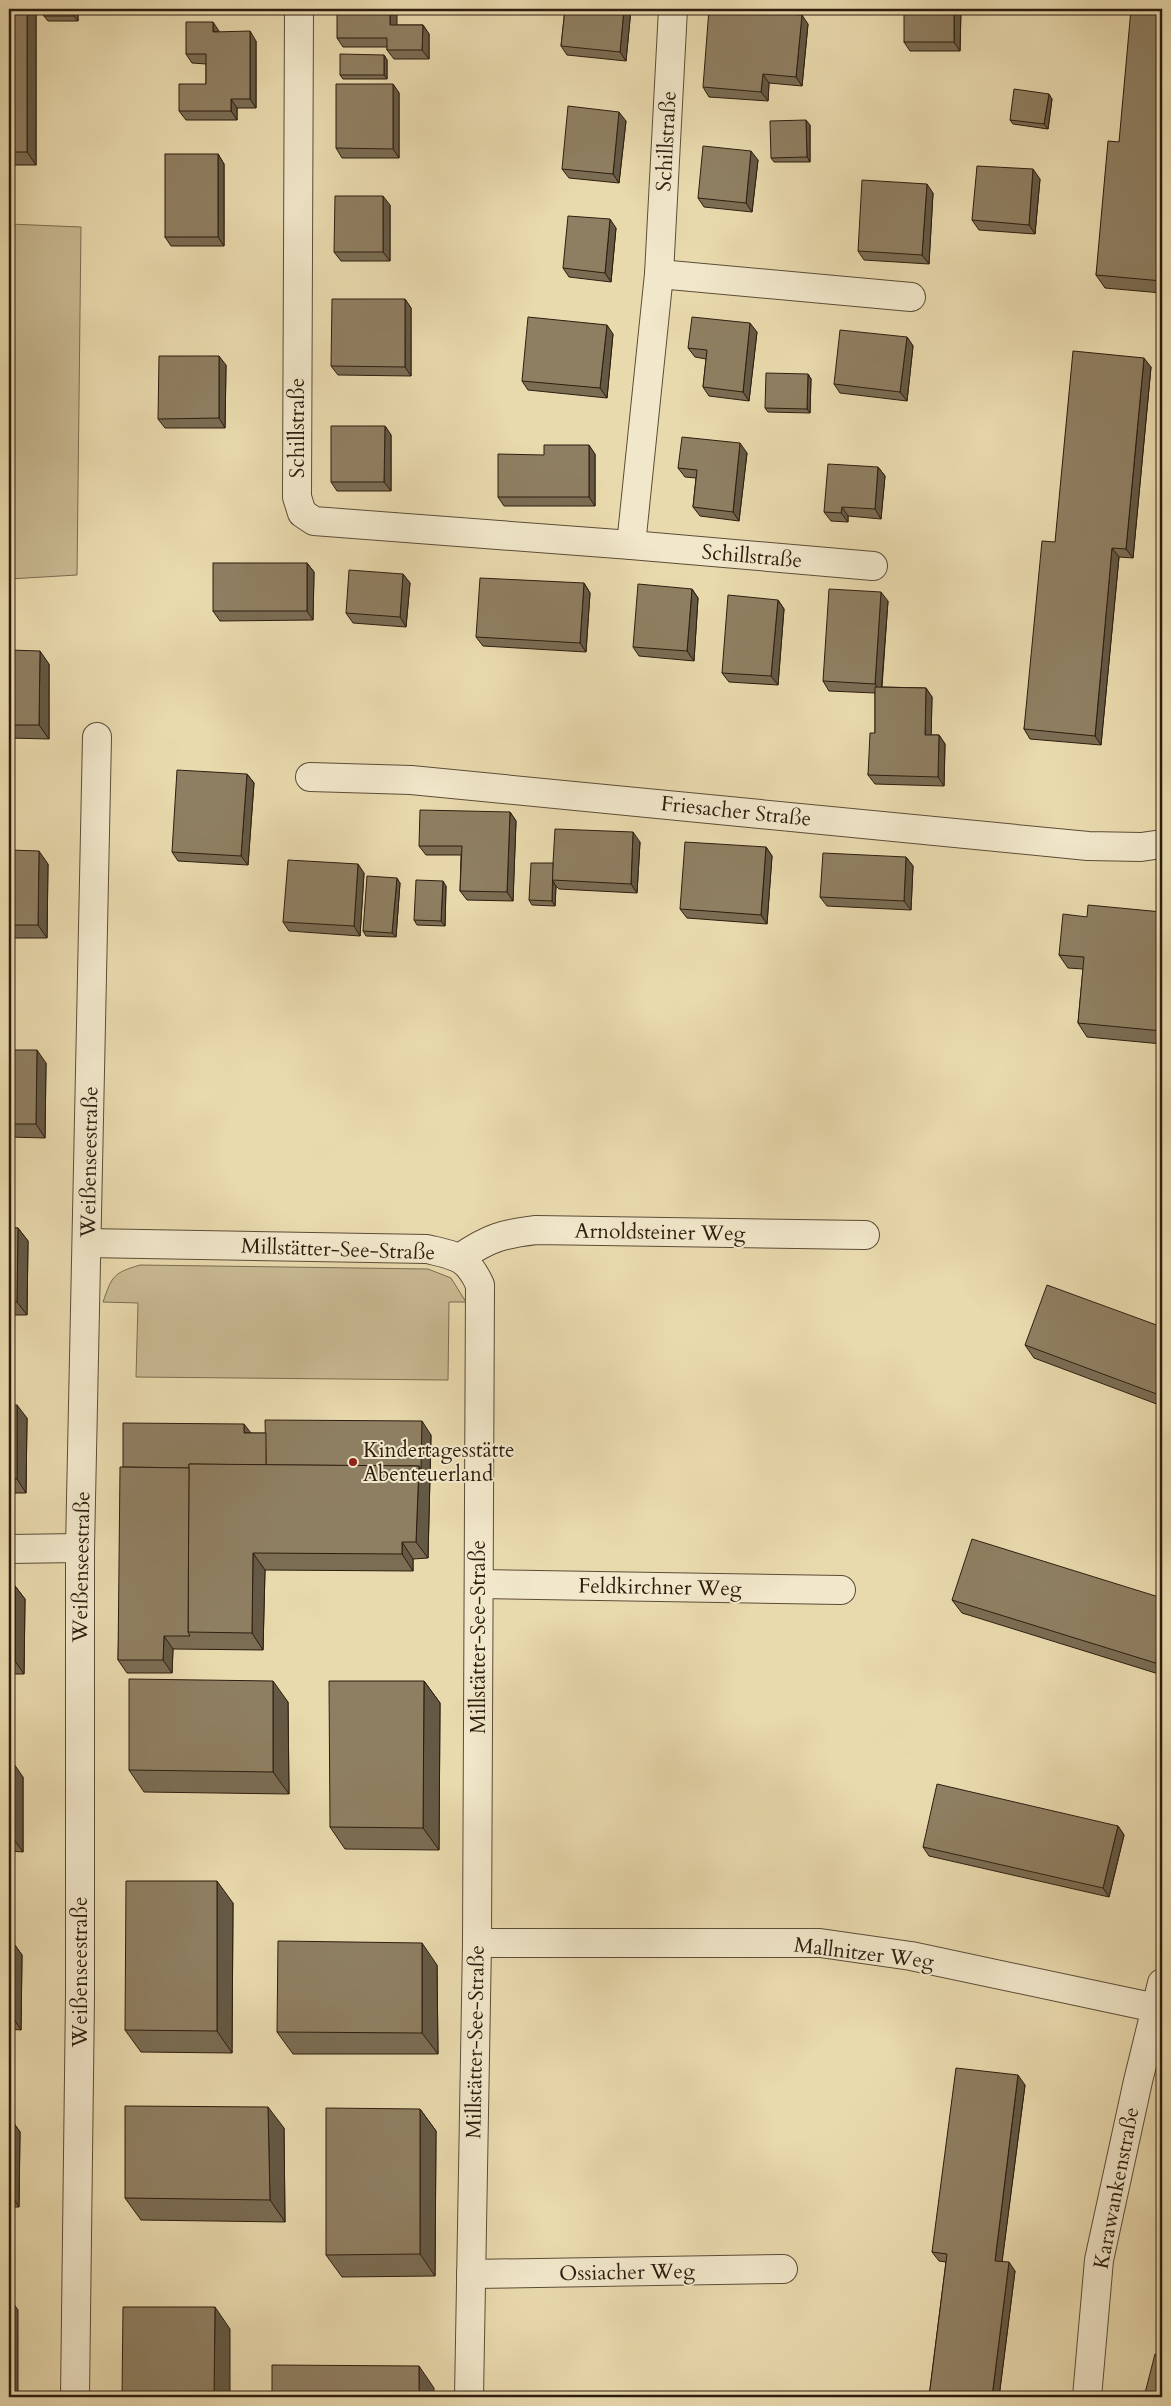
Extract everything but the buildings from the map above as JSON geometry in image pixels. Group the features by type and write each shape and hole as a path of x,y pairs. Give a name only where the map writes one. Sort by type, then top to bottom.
{"street":[{"name":"Schillstraße","path":"299,9 297,497 302,513 314,521 631,545 873,566"},
{"name":"Schillstraße","path":"631,545 659,274 674,9"},
{"path":"659,274 911,297"},
{"name":"Weißenseestraße","path":"75,2397 80,1995 80,1548 97,737"},
{"name":"Friesacher Straße","path":"310,776 411,780 1088,846 1141,847 1162,844"},
{"name":"Arnoldsteiner Weg","path":"461,1257 481,1243 502,1234 536,1230 865,1235"},
{"name":"Millstätter-See-Straße","path":"87,1243 428,1250 461,1257 473,1270 480,1285 477,1943 469,2397"},
{"path":"9,1549 80,1548"},
{"name":"Feldkirchner Weg","path":"478,1584 841,1590"},
{"name":"Mallnitzer Weg","path":"477,1943 820,1943 1159,1995"},
{"name":"Karawankenstraße","path":"1087,2397 1099,2260 1159,1995"},
{"name":"Ossiacher Weg","path":"471,2274 783,2269"}],"shaded area":[{"path":"9,224 81,227 77,575 9,579"},
{"path":"140,1265 428,1269 451,1278 466,1302 449,1302 448,1380 136,1377 138,1303 103,1302 109,1286 119,1273"}],"place":[{"name":"Kindertagesstätte Abenteuerland","path":"353,1462"}]}
